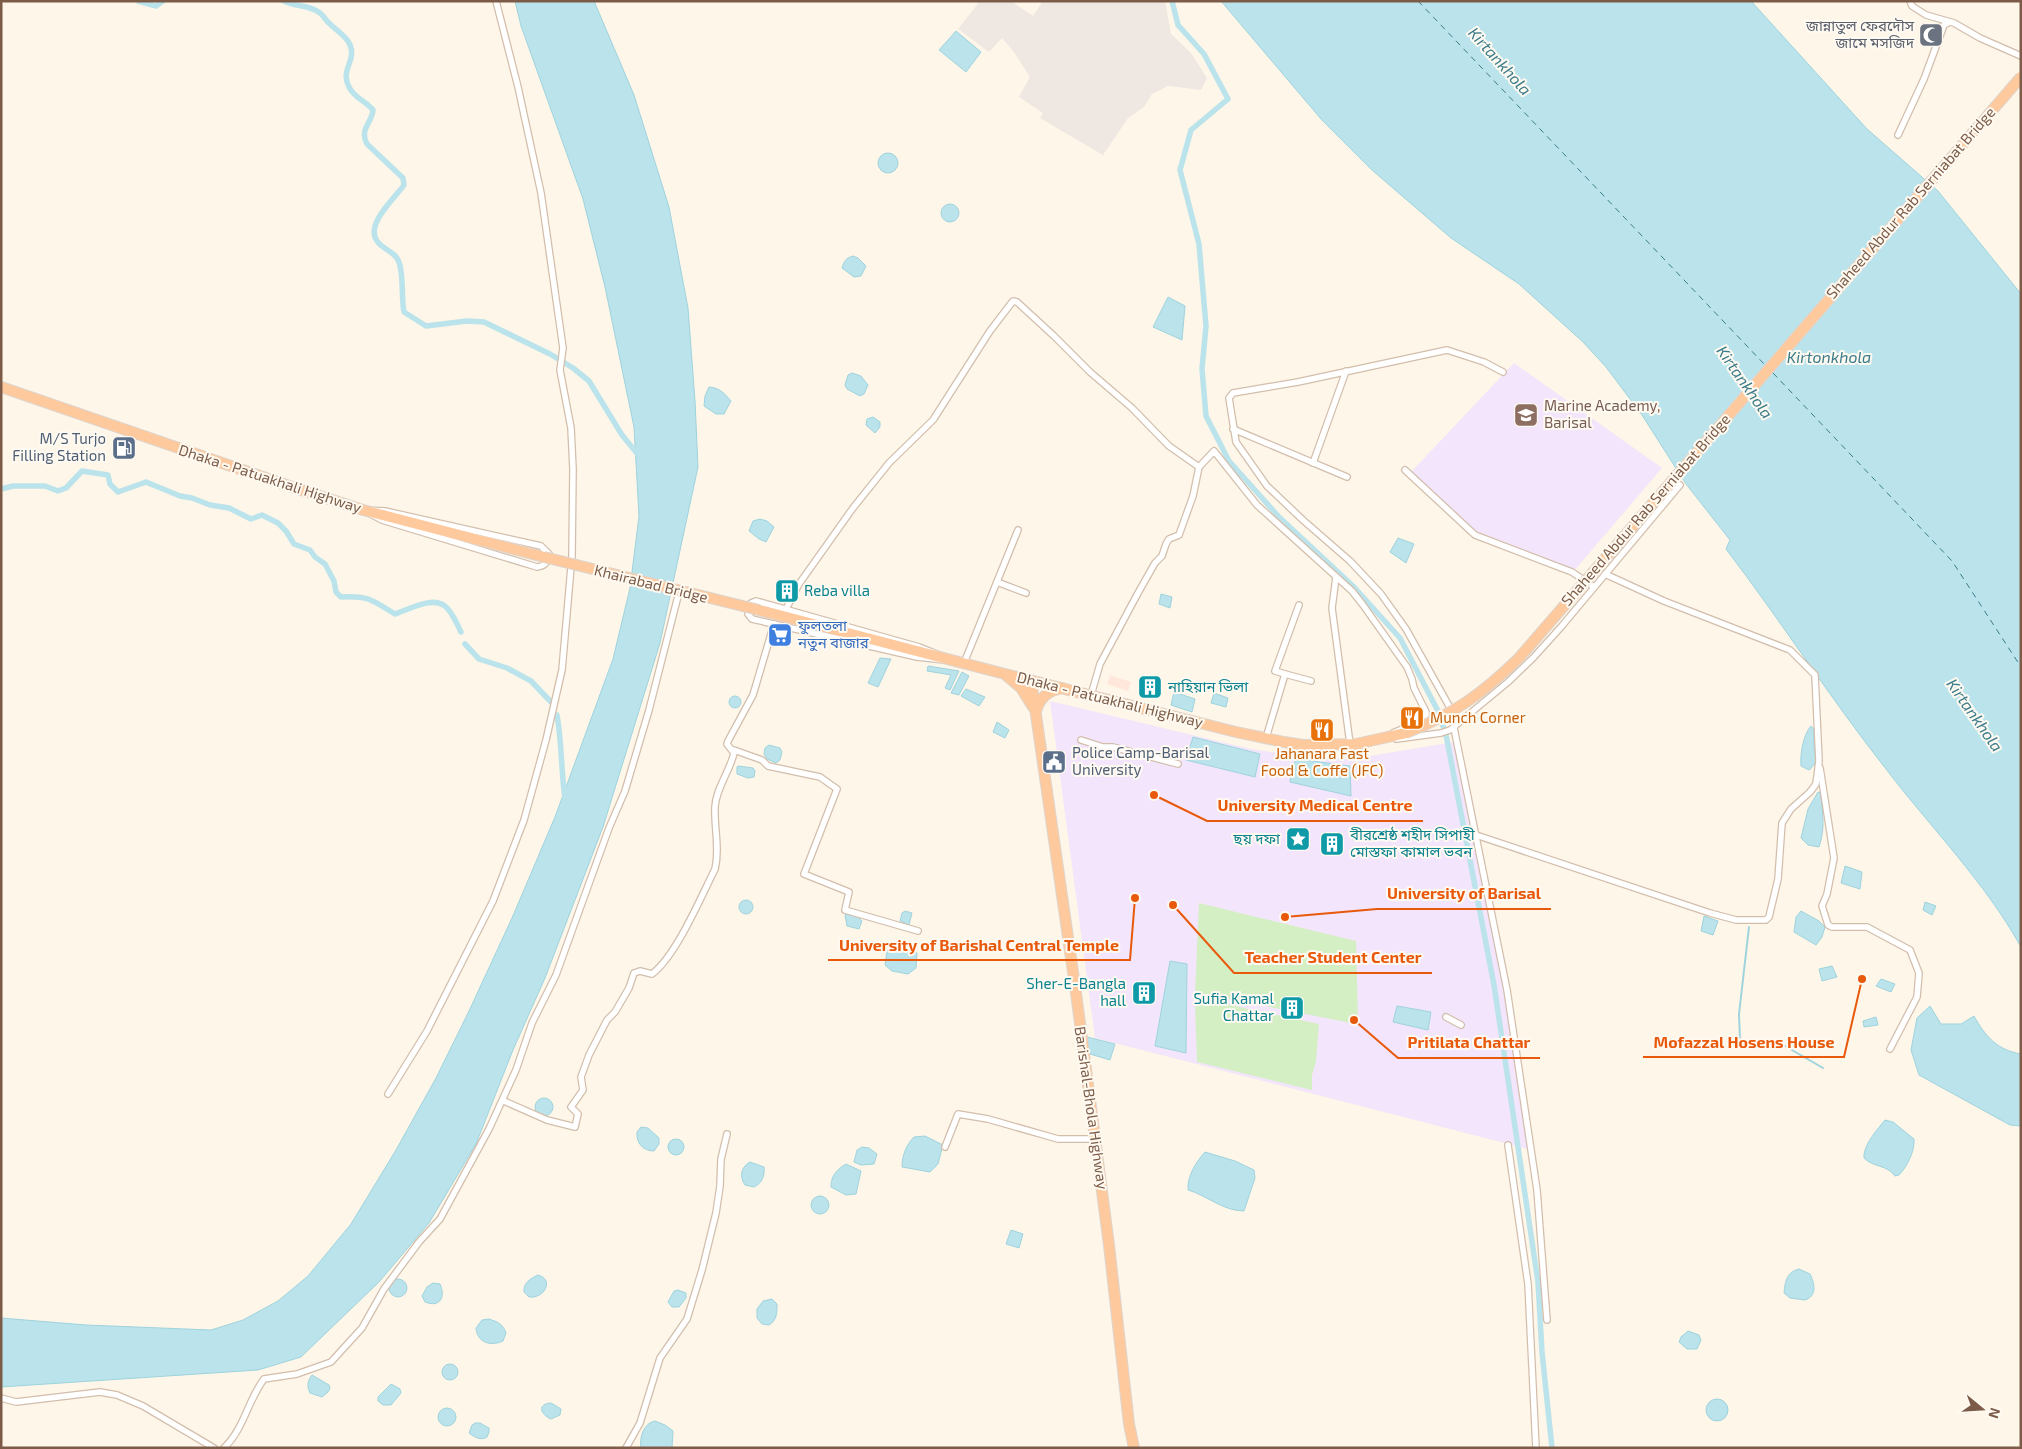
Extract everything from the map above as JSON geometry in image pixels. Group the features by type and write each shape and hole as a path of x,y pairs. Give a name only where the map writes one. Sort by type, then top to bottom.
{"highway":[{"name":"Shaheed Abdur Rab Serniabat Bridge","path":"1406,733 1445,716 1463,705 1497,679 1519,658 2021,77"},
{"name":"Dhaka - Patuakhali Highway","path":"1,387 363,510 544,557"},
{"name":"Khairabad Bridge","path":"544,557 759,610"},
{"name":"Dhaka - Patuakhali Highway","path":"759,610 1005,674 1266,738 1303,745 1350,744 1382,740 1406,733"},
{"path":"1005,674 1021,688 1036,712"},
{"name":"Barishal-Bhola Highway","path":"1031,680 1095,1139 1129,1424 1134,1448"},
{"path":"1036,712 1041,699 1053,690 1062,688"}],"street":[{"path":"388,1094 427,1030 493,901 524,820 546,740 562,670 572,556 573,468 571,428 560,370 563,348 540,193 518,87 496,1"},
{"path":"1910,1 1912,6 1926,15 1948,23 1954,23 1980,38 2021,56"},
{"path":"1898,134 1924,79 1945,25 1948,23"},
{"path":"786,609 799,584 853,508 890,463 933,420 990,331 1013,302 1016,302 1090,372 1132,408 1169,446 1200,467"},
{"path":"1458,722 1406,629 1381,594 1350,561 1267,486 1236,442 1229,398 1233,393 1447,350 1484,362 1503,372"},
{"path":"1313,463 1346,371"},
{"path":"1233,429 1347,477"},
{"path":"1091,695 1100,664 1138,593 1155,563 1162,556 1169,539 1179,535 1193,496 1200,467 1214,451 1257,504 1352,591 1407,667 1414,688 1426,712 1424,718 1382,740"},
{"path":"1405,470 1475,535 1572,572 1594,587"},
{"path":"1382,740 1406,739 1441,733 1452,729 1458,722 1508,682 1561,627 1680,485"},
{"path":"363,510 385,511 541,546 549,554 547,563 537,567 382,520 363,510"},
{"path":"959,662 1018,530"},
{"path":"1605,574 1664,600 1790,650 1815,675 1819,761 1834,858 1827,894 1822,906 1828,925 1832,927 1866,927 1893,940 1910,950 1919,973 1917,997 1890,1049"},
{"path":"1336,578 1332,608 1350,744"},
{"path":"996,582 1026,593"},
{"path":"224,1448 241,1424 257,1387 264,1378 297,1374 332,1362 362,1328 384,1289 419,1242 440,1219 504,1101 532,1023 562,959 625,791 649,710 678,596"},
{"path":"756,601 763,602 919,647 959,662 917,657 752,619 748,614 751,603 756,601"},
{"path":"1299,605 1275,670 1311,681"},
{"path":"774,624 753,695 728,744 734,750 762,760 768,766 820,777 837,789 804,874 849,892 845,910 918,931"},
{"path":"1266,738 1285,674"},
{"path":"1452,729 1476,835 1507,990 1537,1190 1547,1320"},
{"path":"1081,740 1103,747 1113,747 1178,764"},
{"path":"504,1101 547,1120 575,1127 578,1114 571,1107 583,1090 581,1077 589,1055 607,1020 615,1012 629,988 634,973 652,974 658,970 679,940 715,869 718,858 715,807 720,787 734,755 734,750"},
{"path":"1476,835 1710,913 1736,920 1766,920 1769,917 1778,879 1782,823 1791,809 1816,784 1819,761"},
{"path":"1446,1018 1461,1025"},
{"path":"945,1147 958,1114 988,1119 1058,1139 1095,1139"},
{"path":"626,1448 640,1423 660,1358 687,1319 702,1270 716,1213 721,1159 727,1134"},
{"path":"1508,1145 1528,1284 1536,1448"},
{"path":"1,1398 16,1402 100,1392 117,1395 144,1406 214,1448"}],"shaded area":[{"path":"980,1 1011,1 1033,16 1043,1 1165,1 1171,34 1191,53 1207,78 1201,90 1168,86 1152,94 1144,107 1128,118 1103,155 1040,118 1043,113 1019,97 1030,77 1014,52 1002,38 989,52 958,29"},
{"name":"Marine Academy, Barisal","path":"1514,363 1662,468 1574,571 1474,530 1411,472"},
{"path":"1110,675 1131,682 1128,691 1107,684"},
{"path":"1050,701 1251,749 1271,752 1352,759 1454,742 1504,986 1528,1149 1095,1038"}],"green space":[{"path":"1199,903 1356,941 1358,1018 1356,1024 1195,992"},
{"path":"1198,998 1319,1024 1316,1062 1312,1075 1312,1090 1197,1062 1195,1005"}],"water":[{"path":"515,1 594,1 634,95 669,207 688,308 698,467 660,643 603,827 545,978 513,1050 476,1144 429,1223 379,1282 301,1357 258,1370 1,1387 1,1318 86,1325 211,1330 243,1320 278,1301 308,1276 351,1224 396,1150 436,1078 512,918 555,817 613,659 630,588 639,516 634,427 605,287 583,199 521,26"},
{"name":"Kirtonkhola","path":"1221,1 1751,1 1867,129 1938,191 2021,294 2021,947 1991,900 1865,742 1726,549 1730,540 1686,484 1642,415 1606,367 1583,342 1519,284 1451,238 1372,170 1321,119"},
{"path":"956,31 981,52 966,72 939,50"},
{"path":"888,153 895,156 898,163 895,170 888,173 881,170 878,163 881,156"},
{"path":"950,204 956,207 959,213 956,219 950,222 944,219 941,213 944,207"},
{"path":"853,256 866,266 861,276 854,277 842,268 846,260"},
{"path":"1168,297 1185,306 1182,340 1153,327"},
{"path":"852,373 861,376 868,385 864,394 860,396 847,389 845,385 848,375"},
{"path":"709,387 722,391 731,401 724,414 716,414 704,406 705,396"},
{"path":"873,417 880,422 880,427 875,433 866,425 867,419"},
{"path":"760,519 767,521 774,527 766,542 749,531 753,521"},
{"path":"1398,538 1414,544 1406,563 1390,552"},
{"path":"1161,594 1172,597 1170,608 1159,604"},
{"path":"880,658 891,659 878,687 868,683"},
{"path":"928,666 959,671 950,690 945,688 951,675 927,671"},
{"path":"962,672 969,676 959,695 951,693"},
{"path":"966,689 985,697 979,706 961,696"},
{"path":"1174,692 1195,699 1192,712 1171,705"},
{"path":"1214,693 1228,698 1226,707 1211,703"},
{"path":"733,696 737,696 741,702 737,708 733,708 729,704 729,700"},
{"path":"997,722 1009,730 1005,738 993,732"},
{"path":"1811,726 1814,729 1816,759 1809,770 1801,766 1801,756 1804,739"},
{"path":"1193,737 1260,754 1255,777 1186,760"},
{"path":"769,745 780,748 782,752 780,760 776,763 767,759 764,754 765,748"},
{"path":"1297,759 1350,766 1351,796 1290,782 1292,766"},
{"path":"738,766 753,768 755,771 754,777 748,778 737,774"},
{"path":"1818,792 1821,793 1823,820 1819,847 1808,845 1801,838 1808,809"},
{"path":"1845,866 1862,872 1860,889 1841,883"},
{"path":"743,900 749,900 753,907 749,914 743,914 739,910 739,904"},
{"path":"1925,902 1936,906 1932,915 1923,910"},
{"path":"905,911 912,913 909,925 900,921 902,913"},
{"path":"1801,911 1819,921 1825,927 1822,937 1816,945 1794,932 1796,917"},
{"path":"847,912 857,916 862,921 859,929 847,926 845,915"},
{"path":"1704,916 1718,921 1713,935 1701,931"},
{"path":"895,944 917,953 916,968 908,974 892,971 885,965 887,951"},
{"path":"1170,961 1187,964 1186,1053 1155,1046"},
{"path":"1832,966 1837,977 1822,981 1819,969"},
{"path":"1881,979 1895,984 1891,992 1876,986"},
{"path":"1397,1006 1431,1012 1428,1030 1393,1022"},
{"path":"1930,1006 1941,1024 1961,1024 1974,1016 1987,1036 1993,1041 2005,1049 2021,1054 2021,1126 2010,1125 1919,1075 1911,1050 1917,1018"},
{"path":"1876,1017 1878,1025 1864,1027 1863,1021"},
{"path":"1087,1037 1115,1044 1110,1060 1090,1054"},
{"path":"540,1098 548,1098 553,1103 551,1114 540,1116 535,1111 535,1103"},
{"path":"1885,1120 1893,1122 1914,1139 1912,1154 1908,1163 1899,1175 1895,1176 1888,1170 1864,1158 1868,1143"},
{"path":"641,1127 648,1128 659,1138 659,1144 654,1151 647,1150 639,1143 637,1132"},
{"path":"925,1136 943,1145 938,1164 930,1172 902,1167 905,1151 911,1140 914,1137"},
{"path":"676,1139 684,1147 676,1155 668,1147"},
{"path":"862,1147 869,1148 877,1154 874,1164 861,1165 854,1162 857,1150"},
{"path":"1205,1152 1235,1161 1254,1170 1255,1178 1244,1211 1222,1206 1188,1190 1193,1170"},
{"path":"750,1162 764,1167 762,1179 754,1187 745,1185 742,1178 743,1169"},
{"path":"846,1164 861,1171 856,1194 846,1195 831,1187 835,1174"},
{"path":"820,1196 826,1199 829,1205 826,1211 820,1214 814,1211 811,1205 814,1199"},
{"path":"1011,1230 1023,1234 1019,1248 1006,1244"},
{"path":"1799,1269 1810,1274 1814,1286 1812,1296 1805,1300 1790,1298 1784,1293 1787,1278 1792,1272"},
{"path":"538,1275 546,1281 546,1289 539,1295 529,1297 524,1292 526,1283"},
{"path":"398,1279 404,1282 407,1288 404,1294 398,1297 392,1294 389,1288 392,1282"},
{"path":"433,1283 440,1284 442,1289 442,1297 435,1304 425,1302 422,1296 427,1287"},
{"path":"678,1290 686,1293 686,1298 679,1307 672,1307 668,1302 674,1291"},
{"path":"772,1299 777,1304 775,1319 769,1325 762,1324 757,1318 757,1309 763,1301"},
{"path":"489,1319 502,1325 506,1333 503,1341 489,1343 479,1337 476,1328 482,1320"},
{"path":"1688,1331 1699,1335 1701,1340 1697,1349 1687,1349 1679,1342 1681,1337"},
{"path":"450,1364 456,1366 458,1372 456,1378 450,1380 444,1378 442,1372 444,1366"},
{"path":"312,1375 329,1385 328,1392 322,1397 310,1393 308,1384"},
{"path":"391,1384 400,1389 401,1393 391,1405 383,1405 378,1401 378,1397"},
{"path":"1717,1399 1725,1402 1728,1410 1725,1418 1717,1421 1709,1418 1706,1410 1709,1402"},
{"path":"551,1403 561,1409 560,1415 551,1419 544,1415 542,1407"},
{"path":"447,1408 453,1411 456,1417 453,1423 447,1426 441,1423 438,1417 441,1411"},
{"path":"655,1421 673,1431 672,1448 641,1448 643,1431 651,1422"},
{"path":"480,1423 489,1428 487,1437 480,1439 469,1433 472,1425"}],"waterway":[{"path":"138,1 156,6 163,1"},
{"path":"284,1 316,10 349,42 352,52 347,72 347,83 354,94 373,110 365,130 365,139 367,144 403,178 404,185 378,219 374,234 377,241 395,255 399,262 404,312 426,326 467,321 484,322 550,354 573,368 589,381 622,435 640,457"},
{"path":"1172,1 1178,25 1204,54 1228,99 1191,130 1180,170 1199,244 1206,326 1202,369 1206,416 1229,461 1279,517 1354,587 1400,638 1438,711 1446,735 1494,985 1538,1282 1542,1352 1552,1448"},
{"path":"1,489 13,486 45,486 58,491 66,488 82,471 108,475 110,484 118,492 146,482 180,496 192,498 210,505 229,508 251,519 262,515 278,523 286,531 294,544 310,550 315,557 325,564 334,581 336,592 341,597 365,598 376,602 395,614 421,604 436,602 447,608 461,632"},
{"path":"465,644 479,659 507,668 531,681 551,702"},
{"path":"557,715 565,799"},
{"path":"1749,927 1739,1014 1740,1039 1745,1043 1785,1046 1823,1068"}],"ferry route":[{"path":"1418,1 1766,366"},
{"path":"1773,373 1952,561 2021,667"}],"place":[{"name":"জান্নাতুল ফেরদৌস জামে মসজিদ","path":"1931,35"},
{"name":"Marine Academy, Barisal","path":"1526,415"},
{"name":"M/S Turjo Filling Station","path":"124,448"},
{"name":"Reba villa","path":"787,591"},
{"name":"ফুলতলা নতুন বাজার","path":"780,635"},
{"name":"নাহিয়ান ভিলা","path":"1150,687"},
{"name":"Munch Corner","path":"1412,718"},
{"name":"Jahanara Fast Food & Coffe (JFC)","path":"1322,730"},
{"name":"Police Camp-Barisal University","path":"1054,762"},
{"name":"University Medical Centre","path":"1154,795"},
{"name":"ছয় দফা","path":"1298,839"},
{"name":"বীরশ্রেষ্ঠ শহীদ সিপাহী মোস্তফা কামাল ভবন","path":"1332,844"},
{"name":"University of Barishal Central Temple","path":"1135,898"},
{"name":"Teacher Student Center","path":"1173,905"},
{"name":"University of Barisal","path":"1285,917"},
{"name":"Mofazzal Hosens House","path":"1862,979"},
{"name":"Sher-E-Bangla hall","path":"1144,993"},
{"name":"Sufia Kamal Chattar","path":"1292,1008"},
{"name":"Pritilata Chattar","path":"1354,1020"}],"water label":[{"name":"Kirtankhola","path":"1500,61"},
{"name":"Kirtankhola","path":"1745,382"},
{"name":"Kirtankhola","path":"1975,715"}]}
